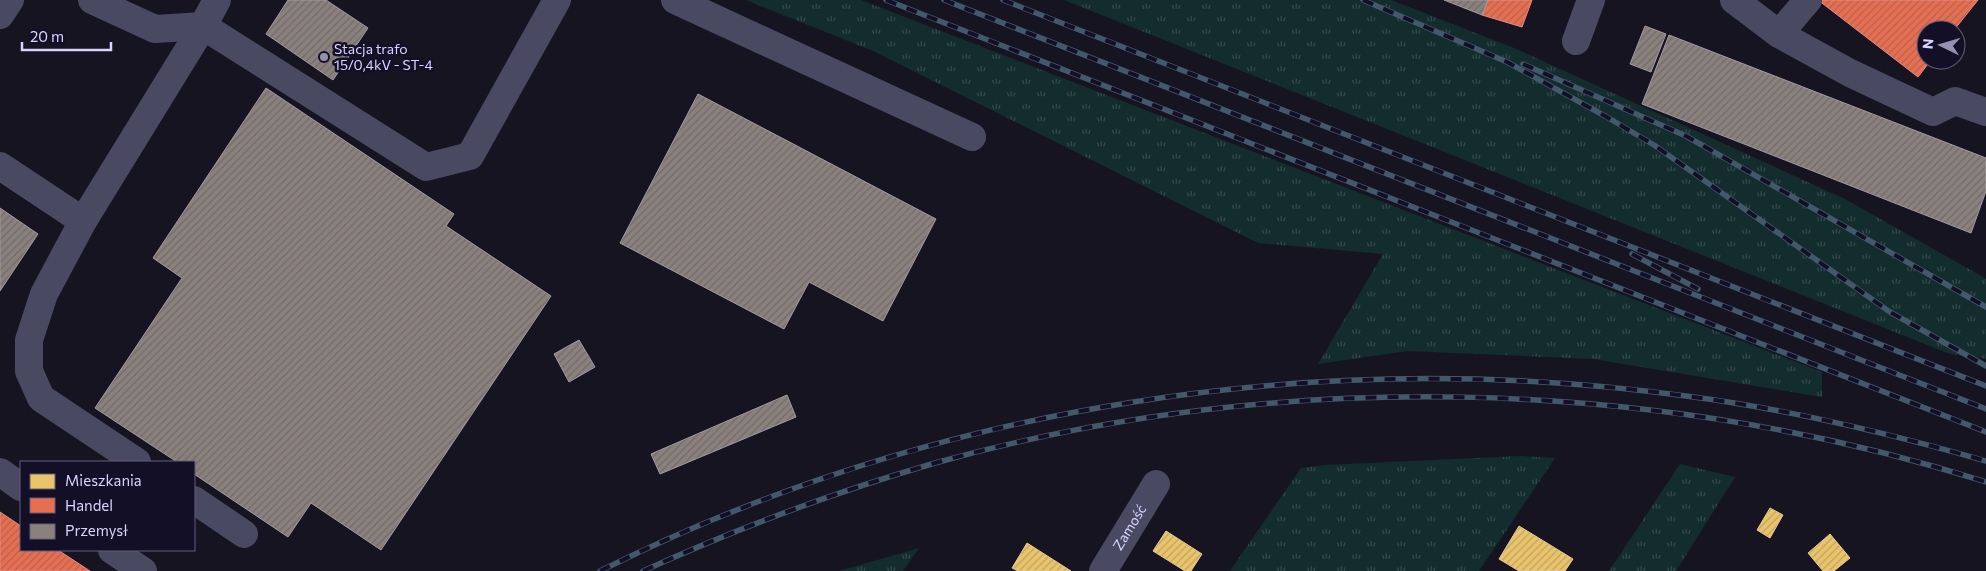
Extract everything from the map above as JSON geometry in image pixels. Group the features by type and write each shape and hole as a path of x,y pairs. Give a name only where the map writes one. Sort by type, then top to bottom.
{"lane":[{"path":"0,16 10,0"},
{"path":"92,0 155,29 203,26 426,167 470,156 557,0"},
{"path":"136,461 41,398 29,371 29,340 44,294 83,221 203,26 217,0"},
{"path":"674,0 972,137"},
{"path":"1576,41 1591,0"},
{"path":"1734,0 1779,34 1850,73 1933,112 1955,101 1986,112"},
{"path":"1779,34 1808,0"},
{"path":"0,166 83,221"},
{"path":"0,472 20,486"},
{"name":"Zamość","path":"1103,571 1156,484"},
{"path":"195,501 244,534"},
{"path":"113,551 143,571"}],"green space":[{"path":"746,0 861,0 1822,372 1822,397 1593,359 1407,351 1318,364 1383,254 1258,243 873,51"},
{"path":"1064,0 1391,0 1514,48 1845,199 1983,277 1986,279 1986,359 1950,354"},
{"path":"1521,456 1555,458 1479,571 1230,571 1301,468 1325,465"},
{"path":"1680,464 1735,477 1676,571 1609,571"},
{"path":"919,548 903,571 839,571"}],"building: Mieszkania":[{"path":"1770,508 1783,515 1770,538 1757,530"},
{"path":"1519,526 1573,559 1565,571 1519,571 1499,559"},
{"path":"1166,531 1202,554 1191,571 1185,571 1153,551"},
{"path":"1830,534 1850,558 1834,571 1823,571 1808,553"},
{"path":"1027,543 1071,571 1018,571 1012,568"}],"building: Handel":[{"path":"1488,0 1532,0 1522,27 1482,15"},
{"path":"1818,0 1978,0 1962,20 1916,20 1916,70 1923,70 1918,77"},
{"path":"0,512 20,525 20,551 60,551 90,571 0,571"}],"building: Przemysł":[{"name":"Stacja trafo 15/0,4kV - ST-4","path":"288,0 326,0 368,28 333,80 266,34"},
{"path":"1444,0 1488,0 1482,15"},
{"path":"1645,26 1666,34 1651,72 1630,64"},
{"path":"1669,35 1986,158 1986,191 1971,233 1642,104"},
{"path":"266,88 454,214 446,226 551,296 381,550 311,503 288,537 195,475 195,461 175,461 95,408 182,278 153,258"},
{"path":"698,94 936,219 883,321 809,282 784,329 620,243"},
{"path":"0,208 38,234 0,291"},
{"path":"579,340 595,367 569,382 554,354"},
{"path":"787,395 796,417 660,474 651,454"}],"railway":[{"path":"886,0 1986,432"},
{"path":"944,0 1986,409"},
{"path":"1003,0 1986,386"},
{"path":"1363,0 1507,62 1605,116 1654,145 1890,312 1986,366"},
{"path":"1523,64 1686,136 1986,307"},
{"path":"1632,254 1698,289"},
{"path":"600,571 727,514 859,467 993,429 1130,402 1269,386 1408,379 1547,382 1686,396 1724,401 1838,423 1986,461"},
{"path":"643,571 787,512 935,463 1064,432 1196,411 1329,399 1462,397 1595,404 1728,421 1858,447 1986,482"}],"place":[{"name":"Stacja trafo 15/0,4kV - ST-4","path":"324,57"}]}
